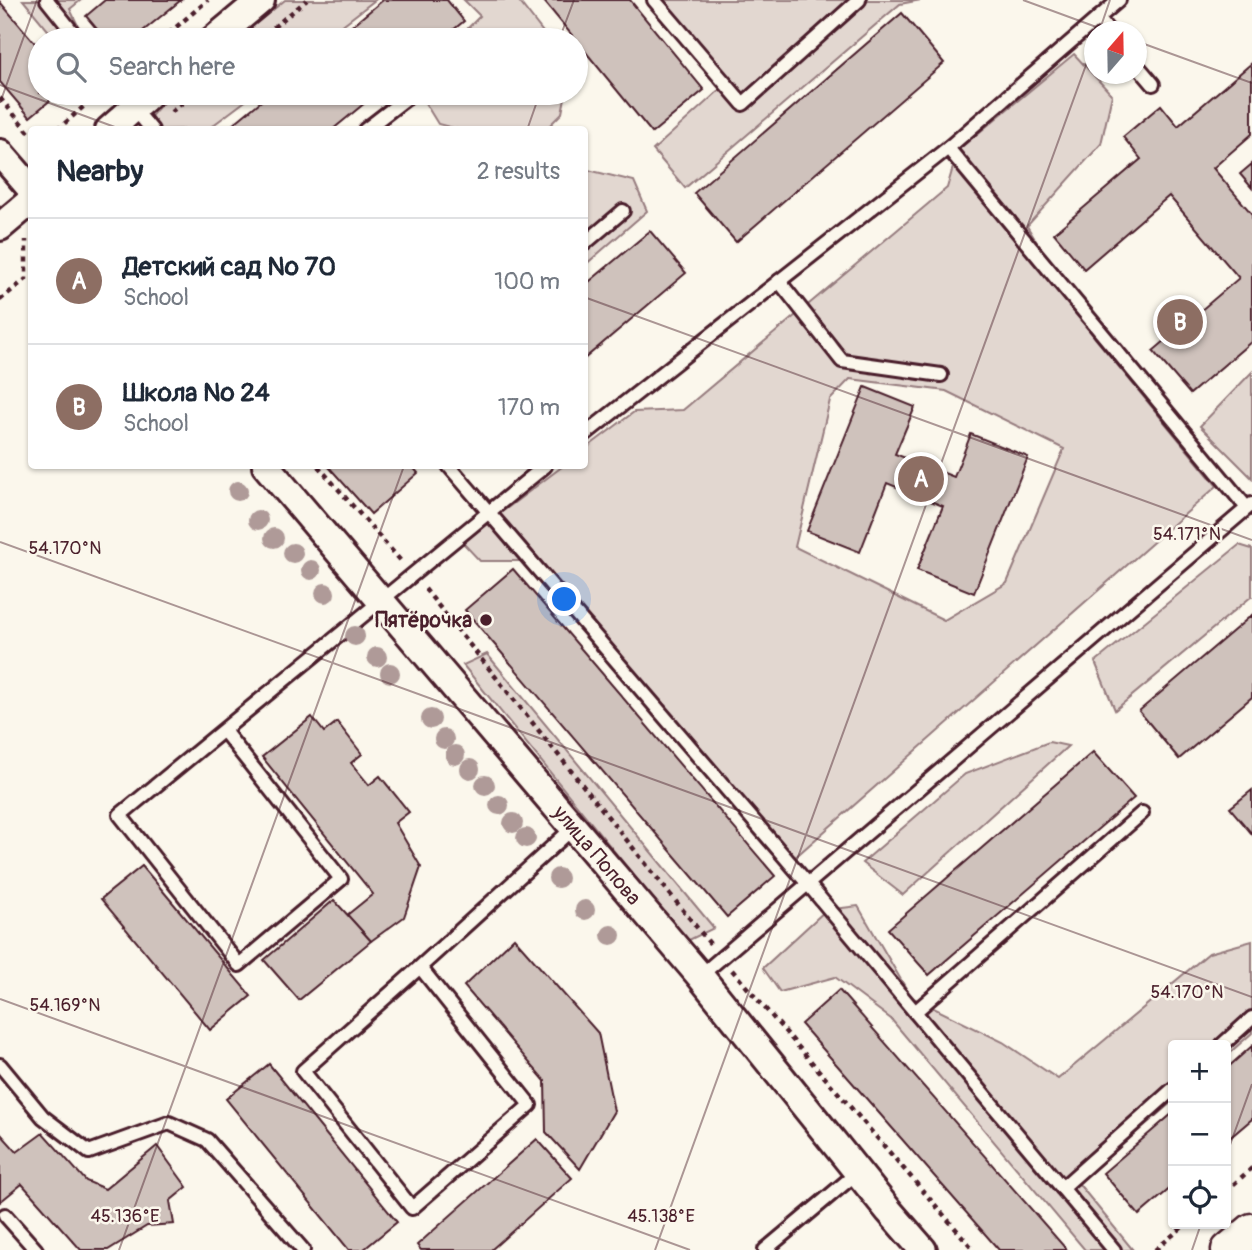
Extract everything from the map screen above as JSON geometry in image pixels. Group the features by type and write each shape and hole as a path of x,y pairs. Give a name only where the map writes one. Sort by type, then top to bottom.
{"street":[{"path":"227,28 261,0"},
{"path":"112,126 129,105"},
{"path":"0,153 28,185"},
{"path":"0,227 28,203"},
{"name":"улица Попова","path":"269,469 699,976 923,1250"},
{"path":"1228,1250 1252,1230"}],"lane":[{"path":"47,0 69,28"},
{"path":"654,0 743,104 859,0"},
{"path":"588,432 948,148 1119,0"},
{"path":"1147,78 1153,85"},
{"path":"139,105 150,126"},
{"path":"370,126 397,105"},
{"path":"699,976 1250,506 948,148"},
{"path":"588,241 622,211"},
{"path":"779,281 842,361 941,375"},
{"path":"452,469 808,884 1114,1250"},
{"path":"224,731 341,879 239,965 120,815 541,469"},
{"path":"915,1012 1142,813"},
{"path":"420,967 530,1105 412,1208 303,1071 573,828"},
{"path":"1228,1040 1252,1018"},
{"path":"0,1065 43,1117 89,1152 169,1123 207,1140 303,1250"},
{"path":"1062,1188 1168,1093"},
{"path":"765,1250 858,1172"},
{"path":"5,1215 36,1250"}],"path":[{"path":"175,28 208,0"},
{"path":"273,28 307,0"},
{"path":"0,98 28,130"},
{"path":"62,126 85,105"},
{"path":"0,300 26,279 25,242 28,236"},
{"path":"321,469 413,574 721,958 974,1250"},
{"path":"1231,1187 1252,1168"},
{"path":"1155,1250 1180,1229"}],"shaded area":[{"path":"23,0 81,0 70,9 79,28 46,28"},
{"path":"285,0 375,0 339,28 251,28"},
{"path":"464,0 518,0 540,28 468,28 480,16"},
{"path":"651,0 921,0 900,4 685,188 653,150 724,86"},
{"path":"1074,54 1084,65 1084,84 1102,84 1112,95 1101,144 1027,226 1095,338 1217,486 793,859 540,561 480,561 462,542 559,469 588,469 588,447 634,412 683,410 947,188 958,150","holes":["850,379 946,391 1064,449 1007,583 944,620 795,547 830,400"]},
{"path":"161,105 240,105 212,126 142,126"},
{"path":"426,105 564,105 562,113 549,126 438,124"},
{"path":"588,170 634,181 647,211 588,262"},
{"path":"1252,372 1252,478 1200,426"},
{"path":"1239,545 1252,549 1252,596 1115,710 1095,662"},
{"path":"487,654 714,928 687,941 463,665"},
{"path":"1049,742 1068,746 903,895 862,863 965,774"},
{"path":"858,906 911,997 1003,1042 1058,1079 1209,953 1252,941 1252,1033 1231,1052 1231,1040 1168,1040 1168,1105 1078,1183 1133,1250 1085,1250 891,1019 835,977 780,992 763,968 826,910"}],"building":[{"path":"105,0 181,0 147,28 96,28 86,16"},
{"path":"383,0 447,0 464,21 456,28 349,28"},
{"path":"543,0 630,0 704,90 652,133 588,55 588,28 566,28"},
{"path":"0,2 28,35 28,105 44,105 30,117 0,82"},
{"path":"902,13 944,63 736,242 694,193"},
{"path":"1252,63 1252,134 1213,168 1252,214 1252,341 1190,394 1153,351 1239,278 1169,196 1084,269 1054,233 1141,159 1123,137 1161,105 1178,126"},
{"path":"256,105 362,105 337,126 231,126"},
{"path":"1252,164 1252,188 1240,174"},
{"path":"650,231 686,273 588,356 588,283"},
{"path":"865,387 915,407 895,454 954,477 971,434 1028,457 974,593 917,570 943,506 887,483 860,552 807,531"},
{"path":"331,469 415,469 418,473 371,514"},
{"path":"513,569 775,876 727,917 465,610"},
{"path":"1252,615 1252,697 1179,759 1139,711"},
{"path":"312,717 324,732 337,722 362,754 351,763 369,785 380,776 409,812 395,823 421,867 404,917 371,941 347,915 373,894 262,757"},
{"path":"1093,752 1134,798 929,975 888,929"},
{"path":"1252,790 1252,834 1230,808"},
{"path":"142,866 251,996 210,1030 101,899"},
{"path":"334,900 371,941 299,1000 264,960"},
{"path":"514,938 598,1033 614,1111 580,1169 546,1132 545,1081 464,986"},
{"path":"839,990 1067,1250 999,1250 801,1024"},
{"path":"1252,1046 1252,1119 1231,1137 1231,1103 1231,1065"},
{"path":"269,1064 397,1222 363,1250 349,1250 226,1099"},
{"path":"1168,1117 1168,1190 1139,1215 1103,1173"},
{"path":"0,1133 17,1152 43,1133 86,1181 105,1189 157,1146 187,1187 170,1201 174,1224 147,1226 108,1250 81,1250 22,1184 0,1202"},
{"path":"537,1139 572,1178 491,1250 421,1250 417,1245"}],"place":[{"name":"Школа № 24","path":"1180,322"},
{"name":"Детский сад № 70","path":"921,479"},
{"name":"Пятёрочка","path":"486,620"}]}
